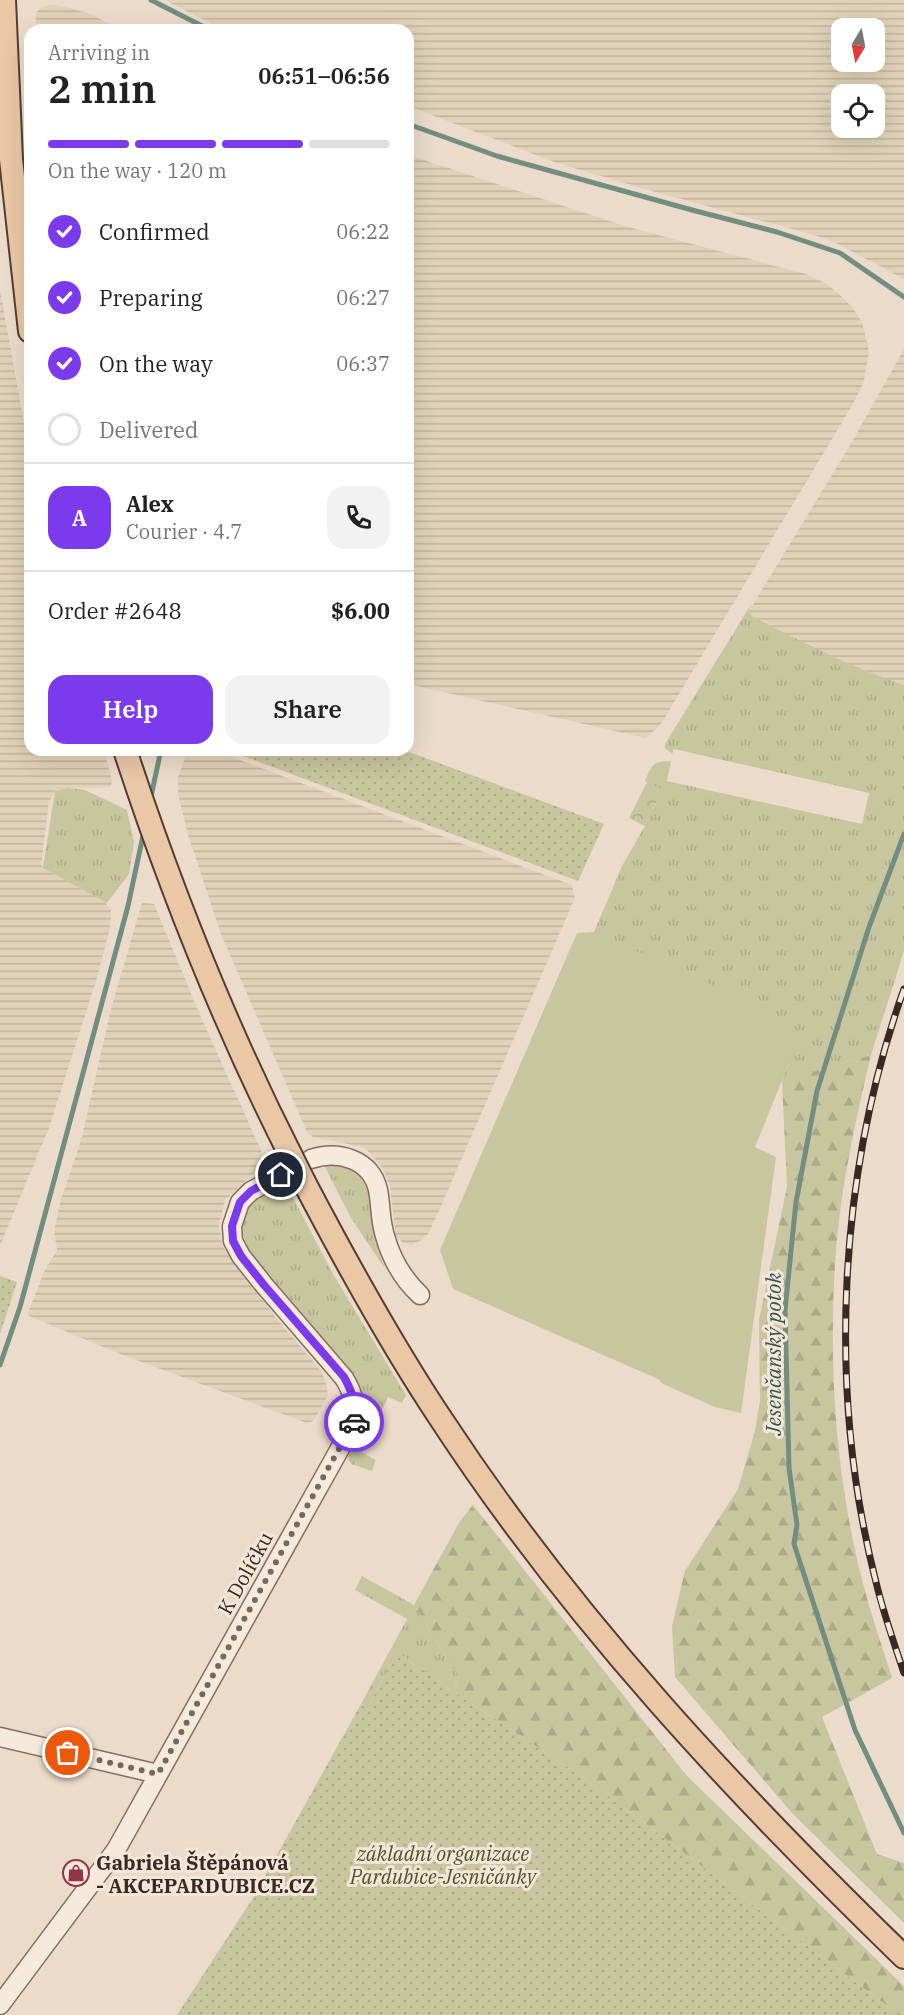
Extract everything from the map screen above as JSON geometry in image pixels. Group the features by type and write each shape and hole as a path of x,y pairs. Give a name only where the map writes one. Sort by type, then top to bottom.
{"main road":[{"path":"4,0 11,159 24,277"},
{"path":"128,756 185,922 258,1091 365,1295 442,1422 568,1594 639,1680 735,1787 904,1957"}],"street":[{"name":"K Dolíčku","path":"0,2005 116,1850 352,1427 356,1405 344,1377 264,1285 241,1256 233,1241 232,1226 240,1202 251,1191 295,1164 321,1156 341,1155 356,1160 367,1169 378,1189 384,1234 398,1268 420,1295"},
{"path":"0,1737 158,1774"}],"shaded area":[{"path":"165,0 904,0 904,279 836,243 814,235 557,163 414,108 414,24 211,24"},
{"path":"47,5 57,5 88,13 110,24 35,24 36,13"},
{"path":"414,157 628,227 806,274 827,284 840,295 862,322 869,351 864,381 853,404 661,724 646,738 414,685"},
{"path":"0,290 24,423 24,756 106,756 112,780 111,787 68,788 55,791 49,802 41,864 43,868 104,901 111,910 110,928 96,981 49,1128 0,1246"},
{"path":"904,349 904,685 871,674 817,650 752,616 749,611 849,447"},
{"path":"186,756 229,756 572,885 575,898 438,1213 428,1234 420,1241 411,1245 403,1243 396,1236 390,1186 382,1167 367,1150 363,1147 313,1137 307,1132 221,934 188,835 178,794 178,777"},
{"path":"142,903 154,904 200,1015 261,1150 262,1165 225,1200 219,1225 222,1246 276,1318 322,1372 328,1395 311,1422 307,1423 120,1354 27,1315 45,1270 57,1250 54,1231 61,1199 81,1141 111,1009"}],"green space":[{"path":"752,603 749,611 752,616 808,645 904,685 904,951 871,1055 782,1081 791,1058 594,932 622,866 662,790 645,781 656,763 671,761 667,781 862,824 869,793 674,749 672,754 665,748 665,744"},
{"path":"414,754 604,824 578,881 243,756 414,756"},
{"path":"647,782 663,789 645,826 629,818"},
{"path":"68,788 85,790 127,810 134,842 129,874 107,903 43,868 55,791"},
{"path":"594,932 744,999 786,1034 792,1048 791,1058 755,1147 776,1157 741,1413 715,1407 663,1384 658,1379 453,1289 440,1250 577,933"},
{"path":"871,1055 845,1178 839,1220 835,1265 833,1357 839,1452 853,1543 867,1599 892,1678 822,1717 877,1854 904,1863 904,1923 792,1813 675,1677 672,1626 685,1571 738,1489 755,1431 760,1400 759,1320 787,1187 782,1081"},
{"path":"333,1164 347,1168 364,1183 371,1204 376,1242 385,1269 351,1218 324,1165"},
{"path":"286,1184 333,1274 406,1395 402,1403 388,1397 362,1453 376,1460 372,1471 351,1464 348,1457 361,1426 363,1407 353,1375 255,1259 244,1238 242,1224 247,1209 260,1197"},
{"path":"0,1276 17,1282 0,1334"},
{"path":"473,1505 687,1776 904,1986 904,2015 899,2015 594,1785 454,1692 458,1676 414,1605 460,1521"},
{"path":"362,1576 414,1605 458,1676 454,1692 397,1652 367,1709 361,1704 407,1619 355,1590"},
{"name":"základní organizace Pardubice-Jesničánky","path":"397,1652 594,1785 899,2015 177,2015 253,1898 361,1704 367,1709"}],"waterway":[{"path":"151,0 198,24"},
{"path":"414,126 497,156 777,232 840,253 904,297"},
{"path":"150,801 160,756"},
{"path":"0,1365 20,1307 128,906 144,831"},
{"name":"Jesenčanský potok","path":"904,834 869,927 817,1091 796,1202 785,1310 789,1468 797,1525 794,1544 855,1730 904,1833"}],"railway":[{"path":"904,989 882,1060 865,1133 853,1208 847,1283 846,1359 850,1435 860,1509 879,1593 904,1673"}],"way so far":[{"path":"68,1753 158,1774 354,1422"}],"place":[{"name":"Gabriela Štěpánová - AKCEPARDUBICE.CZ","path":"76,1873"}],"route":[{"path":"281,1175 251,1191 240,1202 232,1226 233,1241 241,1256 264,1285 344,1377 356,1405 354,1422"}]}
